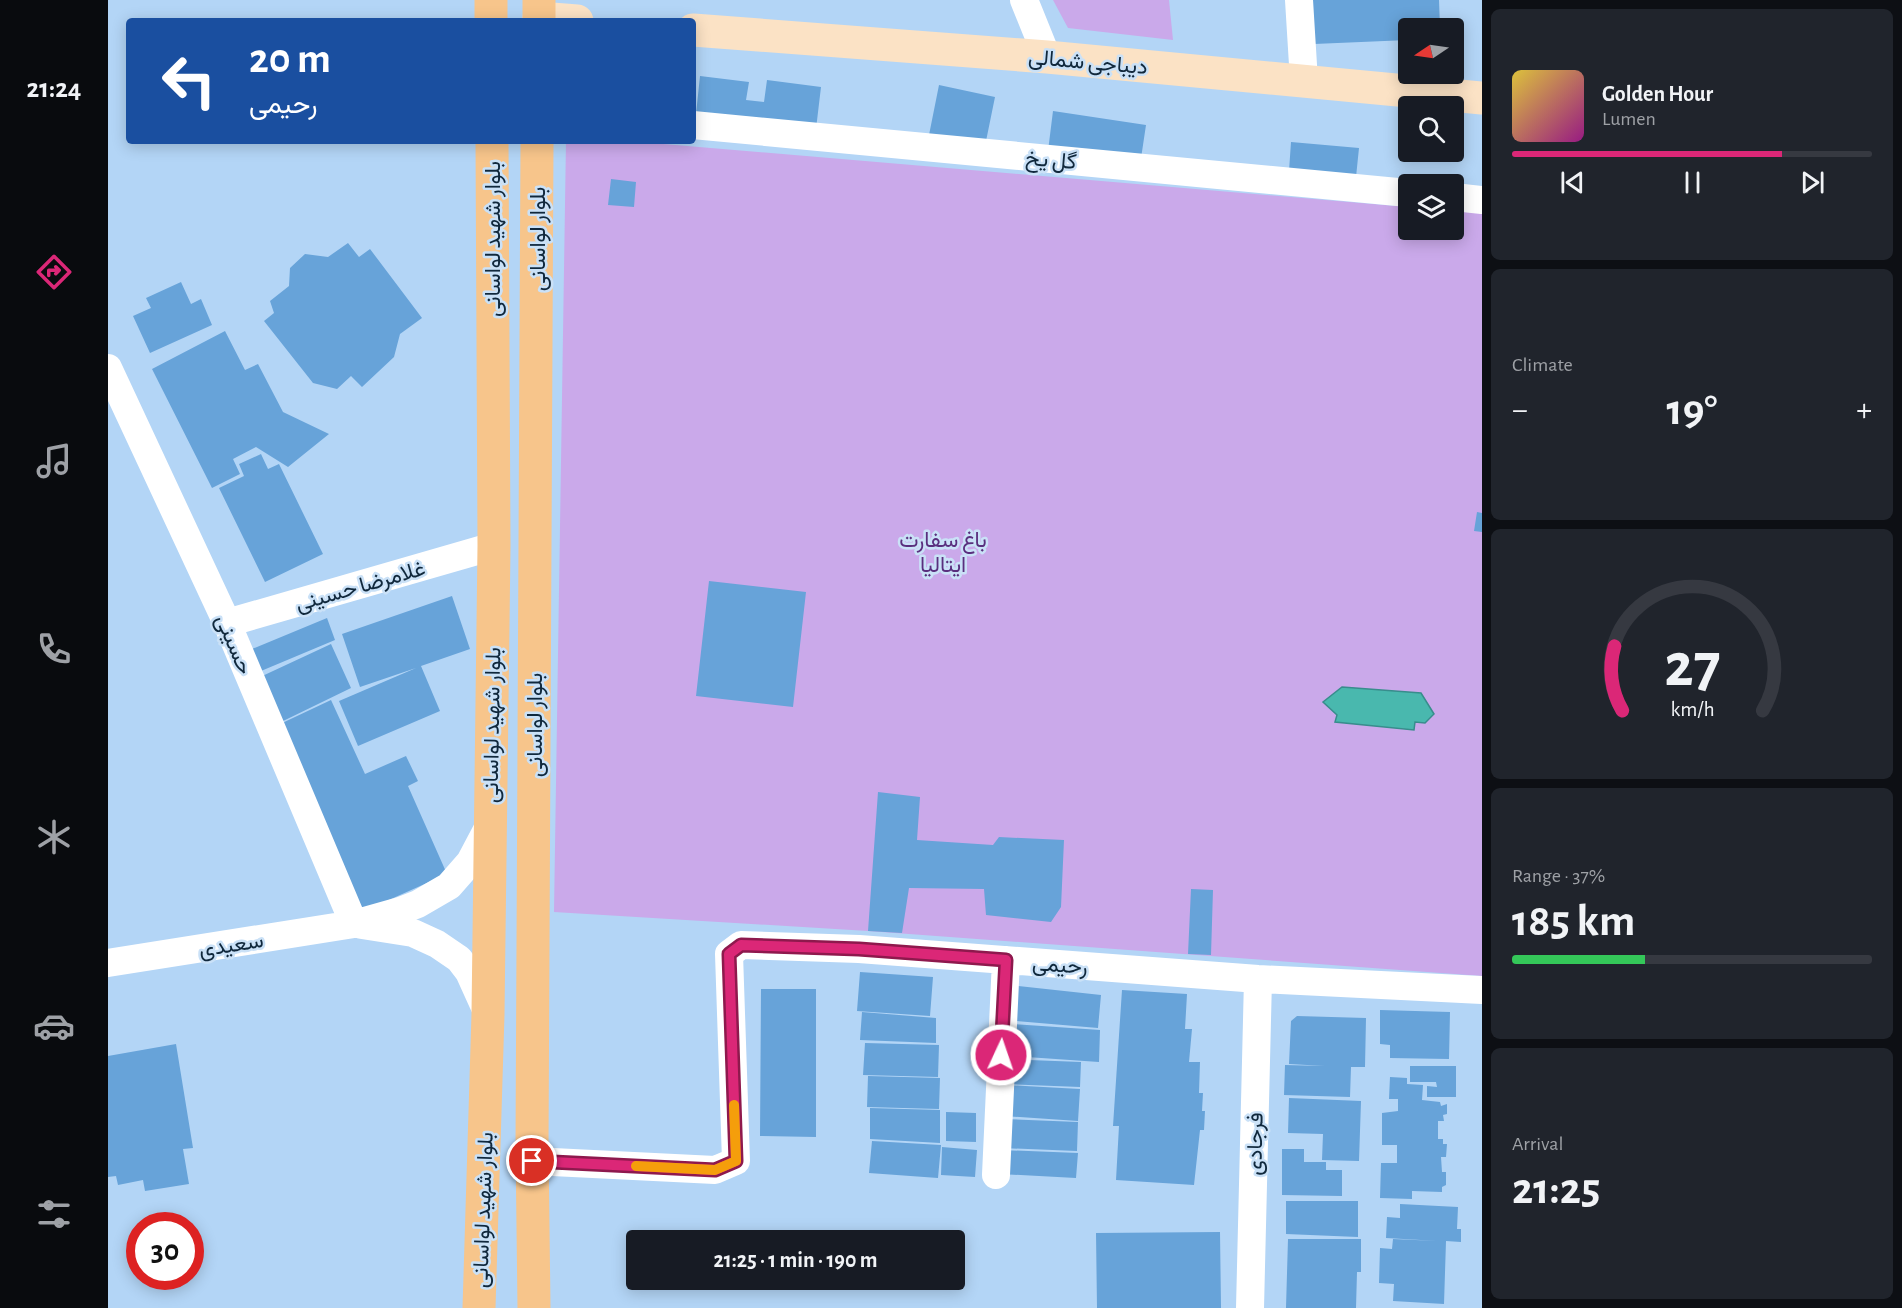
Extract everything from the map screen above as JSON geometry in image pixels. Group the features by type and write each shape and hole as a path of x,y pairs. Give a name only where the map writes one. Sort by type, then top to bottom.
{"main road":[{"path":"491,0 491,18"},
{"path":"539,13 563,18"},
{"name":"دیباجی شمالی","path":"696,30 1047,57 1482,98"},
{"name":"بلوار شهید لواسانی","path":"479,1308 488,1014 494,546 492,144"},
{"name":"بلوار لواسانی","path":"534,1308 532,1161 537,144"}],"street":[{"path":"1024,0 1047,57"},
{"path":"1299,0 1304,81"},
{"name":"گل یخ","path":"696,126 1398,192"},
{"path":"1464,198 1482,200"},
{"name":"حسینی","path":"108,368 227,623 354,924"},
{"name":"غلامرضا حسینی","path":"227,623 494,546"},
{"name":"سعیدی","path":"108,963 354,924 418,904 449,886 470,862 489,826"},
{"name":"سعیدی","path":"354,924 413,933 437,944 459,959 469,972 488,1014"},
{"name":"رحیمی","path":"532,1161 715,1170 736,1161 729,954 741,945 859,949 1258,979 1482,990"},
{"path":"996,1175 1006,960"},
{"name":"فرجادی","path":"1250,1308 1258,979"}],"green space":[{"path":"1053,0 1169,0 1173,40 1068,28"},
{"name":"باغ سفارت ایتالیا","path":"566,144 663,144 1398,206 1398,240 1464,240 1464,211 1482,213 1482,976 868,931 554,912"}],"shaded area":[{"path":"1342,687 1421,693 1434,714 1425,723 1415,722 1414,730 1335,722 1337,715 1323,702"}],"building":[{"path":"1312,0 1439,0 1440,18 1398,18 1398,40 1314,44"},
{"path":"700,76 749,82 746,100 764,102 767,80 821,87 816,129 696,114"},
{"path":"939,85 995,97 985,146 929,135"},
{"path":"1053,111 1146,125 1140,165 1048,151"},
{"path":"1291,142 1359,148 1356,177 1289,171"},
{"path":"611,179 636,182 634,207 608,205"},
{"path":"348,243 359,257 370,249 422,318 400,334 394,357 362,387 351,376 337,389 313,383 264,321 274,313 270,301 289,286 290,268 305,254 328,257"},
{"path":"181,282 191,304 201,299 212,325 150,353 133,316 151,308 146,298"},
{"path":"225,331 245,370 258,364 283,412 329,434 288,467 256,447 233,459 240,474 212,488 152,369"},
{"path":"261,454 268,469 279,464 323,554 265,582 219,488 244,476 239,464"},
{"path":"1477,512 1482,513 1482,532 1474,531"},
{"path":"709,581 806,592 793,707 696,696"},
{"path":"452,596 470,649 421,666 440,711 358,746 339,701 416,668 360,687 342,634"},
{"path":"327,618 335,640 261,671 252,649"},
{"path":"331,644 351,688 279,723 258,678"},
{"path":"331,700 365,774 406,756 418,781 408,786 447,874 362,912 278,725"},
{"path":"878,792 920,797 917,840 993,845 999,837 1064,840 1061,907 1051,922 986,915 984,889 909,888 902,933 868,931"},
{"path":"1191,889 1213,890 1211,955 1188,954"},
{"path":"860,972 933,977 930,1016 857,1011"},
{"path":"1008,985 1101,995 1098,1028 1005,1020"},
{"path":"761,989 816,989 816,1137 760,1136"},
{"path":"1122,990 1187,994 1185,1029 1192,1029 1189,1062 1200,1062 1199,1093 1203,1093 1202,1111 1205,1111 1204,1130 1200,1130 1194,1185 1116,1180 1119,1126 1113,1126"},
{"path":"1380,1010 1450,1012 1449,1059 1390,1058 1390,1045 1380,1044"},
{"path":"862,1012 936,1018 936,1043 860,1040"},
{"path":"1297,1016 1366,1018 1365,1067 1351,1067 1350,1097 1284,1095 1285,1065 1325,1066 1289,1064 1291,1021"},
{"path":"1013,1024 1100,1030 1099,1062 1011,1056"},
{"path":"865,1043 939,1045 938,1077 863,1075"},
{"path":"176,1044 193,1148 183,1149 189,1184 145,1191 143,1180 118,1185 116,1176 108,1177 108,1056"},
{"path":"1006,1059 1081,1062 1080,1087 1005,1084"},
{"path":"1410,1066 1456,1066 1456,1097 1427,1097 1427,1086 1437,1087 1436,1082 1410,1082"},
{"path":"868,1076 940,1078 939,1109 867,1107"},
{"path":"1390,1077 1407,1078 1407,1084 1423,1085 1422,1100 1440,1102 1441,1106 1447,1104 1447,1114 1443,1115 1444,1121 1438,1121 1438,1139 1443,1139 1443,1144 1447,1144 1446,1157 1441,1157 1442,1172 1446,1172 1446,1185 1442,1187 1442,1192 1412,1191 1412,1199 1380,1198 1381,1163 1397,1163 1397,1145 1382,1145 1382,1113 1398,1111 1398,1099 1389,1099"},
{"path":"1005,1085 1080,1089 1078,1121 1003,1116"},
{"path":"1289,1098 1361,1101 1359,1161 1322,1160 1323,1134 1288,1133"},
{"path":"870,1108 940,1110 940,1143 870,1139"},
{"path":"946,1112 976,1113 976,1142 946,1141"},
{"path":"1004,1119 1078,1122 1077,1151 1002,1148"},
{"path":"872,1141 941,1145 938,1178 869,1173"},
{"path":"942,1147 977,1150 975,1177 941,1175"},
{"path":"1282,1149 1304,1149 1304,1162 1326,1162 1326,1170 1342,1170 1342,1196 1282,1195"},
{"path":"1001,1150 1078,1153 1076,1178 1000,1174"},
{"path":"1286,1201 1358,1201 1358,1237 1286,1234"},
{"path":"1400,1204 1458,1207 1457,1229 1461,1229 1461,1242 1446,1241 1444,1304 1393,1301 1394,1284 1379,1283 1380,1248 1392,1249 1393,1239 1438,1241 1386,1238 1387,1217 1400,1218"},
{"path":"1220,1232 1221,1308 1097,1308 1096,1233"},
{"path":"1288,1239 1361,1239 1361,1272 1357,1272 1356,1308 1286,1308"}],"slow traffic":[{"path":"636,1166 715,1170 736,1161 734,1105"}],"route":[{"path":"532,1161 715,1170 736,1161 729,954 741,945 859,949 1006,960 1001,1055"}]}
